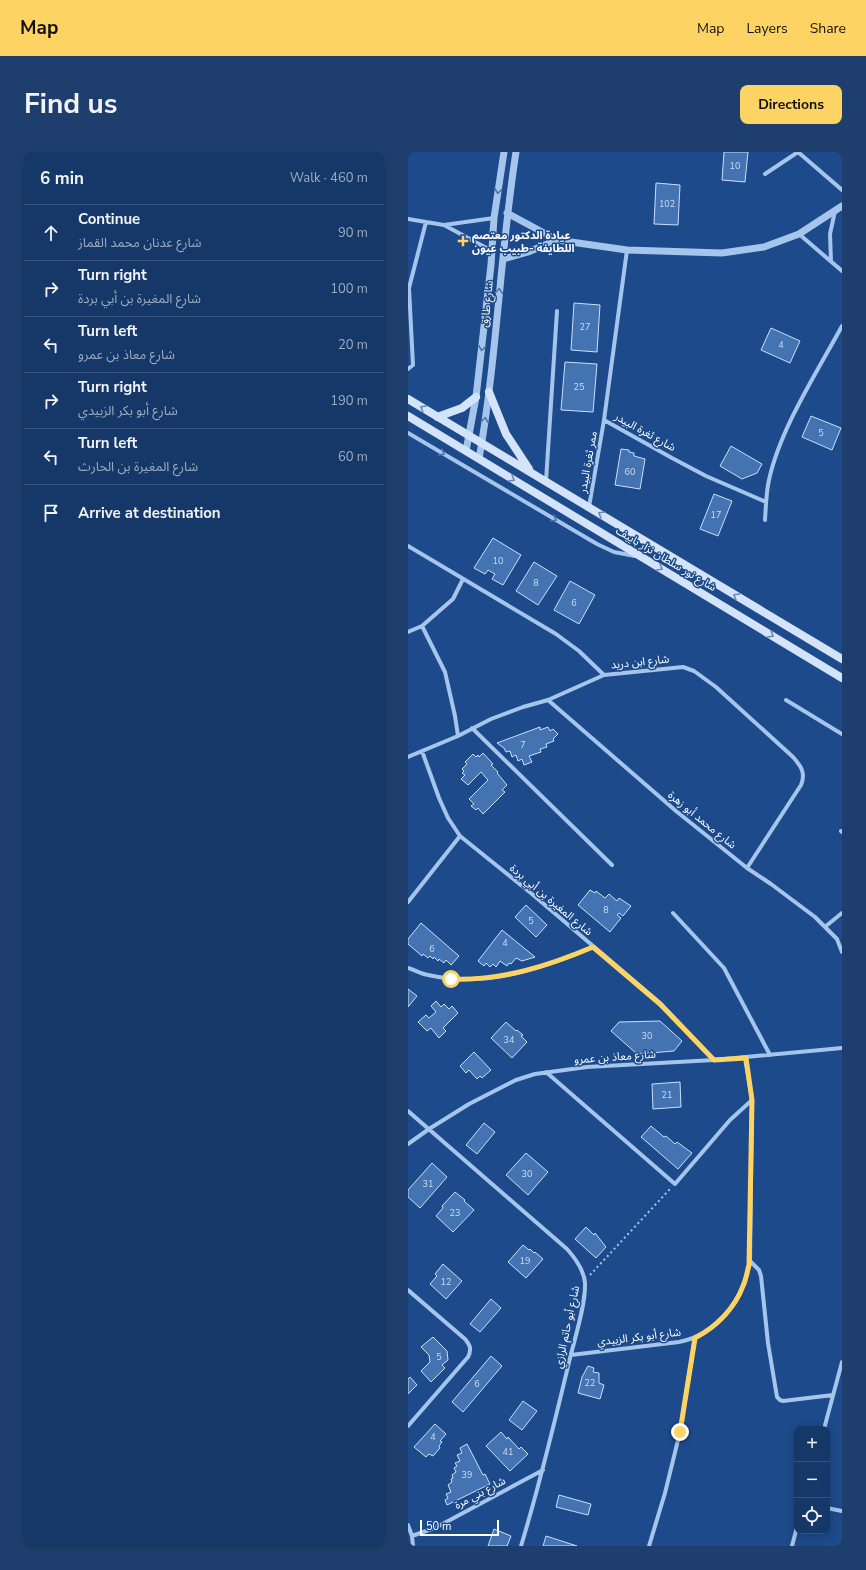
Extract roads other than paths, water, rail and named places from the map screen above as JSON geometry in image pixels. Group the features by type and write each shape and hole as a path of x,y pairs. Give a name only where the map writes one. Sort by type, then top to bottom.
{"main road":[{"path":"489,392 506,434 530,472"},
{"path":"437,417 462,408 476,397"},
{"name":"شارع نور سلطان نزار باييف","path":"408,399 842,659"},
{"name":"شارع نور سلطان نزار باييف","path":"408,416 842,678"}],"street":[{"name":"شارع طارق","path":"466,451 476,397 491,265 494,218 504,152"},
{"name":"شارع طارق","path":"479,459 489,392 507,213 516,152"},
{"path":"765,174 798,152 842,190"},
{"path":"507,213 557,240 627,250 722,253 764,247 799,234 842,206"},
{"path":"831,261 830,234 835,211"},
{"path":"408,219 444,225 494,218"},
{"path":"408,369 413,365 408,288 426,222"},
{"path":"444,225 492,251"},
{"path":"799,234 842,271"},
{"path":"503,260 557,240"},
{"name":"شارع ثغرة البيدر","path":"627,250 604,420 679,462 766,502"},
{"path":"546,481 557,311"},
{"path":"765,520 769,480 776,455 788,427 842,326"},
{"name":"ممر ثغرة البيدر","path":"589,507 604,420"},
{"path":"408,433 605,549 627,555 642,557"},
{"path":"408,546 556,634 579,651 604,675"},
{"path":"408,632 422,626 453,599 463,579"},
{"path":"422,626 445,672 458,736"},
{"name":"شارع ابن دريد","path":"408,757 458,736 507,712 548,700 604,675 665,668 688,668 716,686 793,757 803,770 804,778 801,784 747,868"},
{"name":"شارع محمد أبو زهرة","path":"548,700 676,811 747,868 786,894 826,926 837,939 842,952"},
{"path":"786,700 842,734"},
{"path":"472,728 612,865"},
{"name":"شارع المغيرة بن أبي بردة","path":"422,751 439,798 448,818 460,836 532,894 660,1004 714,1060"},
{"path":"408,902 460,836"},
{"path":"673,913 724,968 770,1055"},
{"path":"826,926 842,913"},
{"path":"408,968 424,974 439,977 464,979 488,978 526,971 563,960 593,947"},
{"name":"شارع معاذ بن عمرو","path":"408,1144 429,1129 470,1104 505,1085 516,1080 546,1072 586,1067 746,1058 842,1048"},
{"name":"شارع أبو بكر الزبيدي","path":"571,1355 679,1342 695,1338 708,1331 719,1321 735,1301 744,1286 750,1261 752,1100 746,1058"},
{"path":"546,1072 675,1184 730,1120 752,1100"},
{"name":"شارع أبو حاتم الرازي","path":"408,1111 567,1249 579,1265 585,1281 584,1299 571,1355 543,1470 521,1546"},
{"path":"750,1261 759,1270 761,1276 769,1351 777,1397 783,1401 833,1395"},
{"path":"408,1290 465,1339 470,1345 471,1350 468,1357 408,1426"},
{"path":"649,1546 665,1493 680,1432 695,1338"},
{"path":"825,1426 842,1362"},
{"name":"شارع بني مرة","path":"412,1536 432,1529 543,1470"},
{"path":"830,1509 842,1511"},
{"path":"408,1525 412,1536 413,1546"},
{"path":"792,1546 795,1534"}],"place":[{"name":"عيادة الدكتور معتصم اللطايفة -طبيب عيون","path":"463,241"}]}
